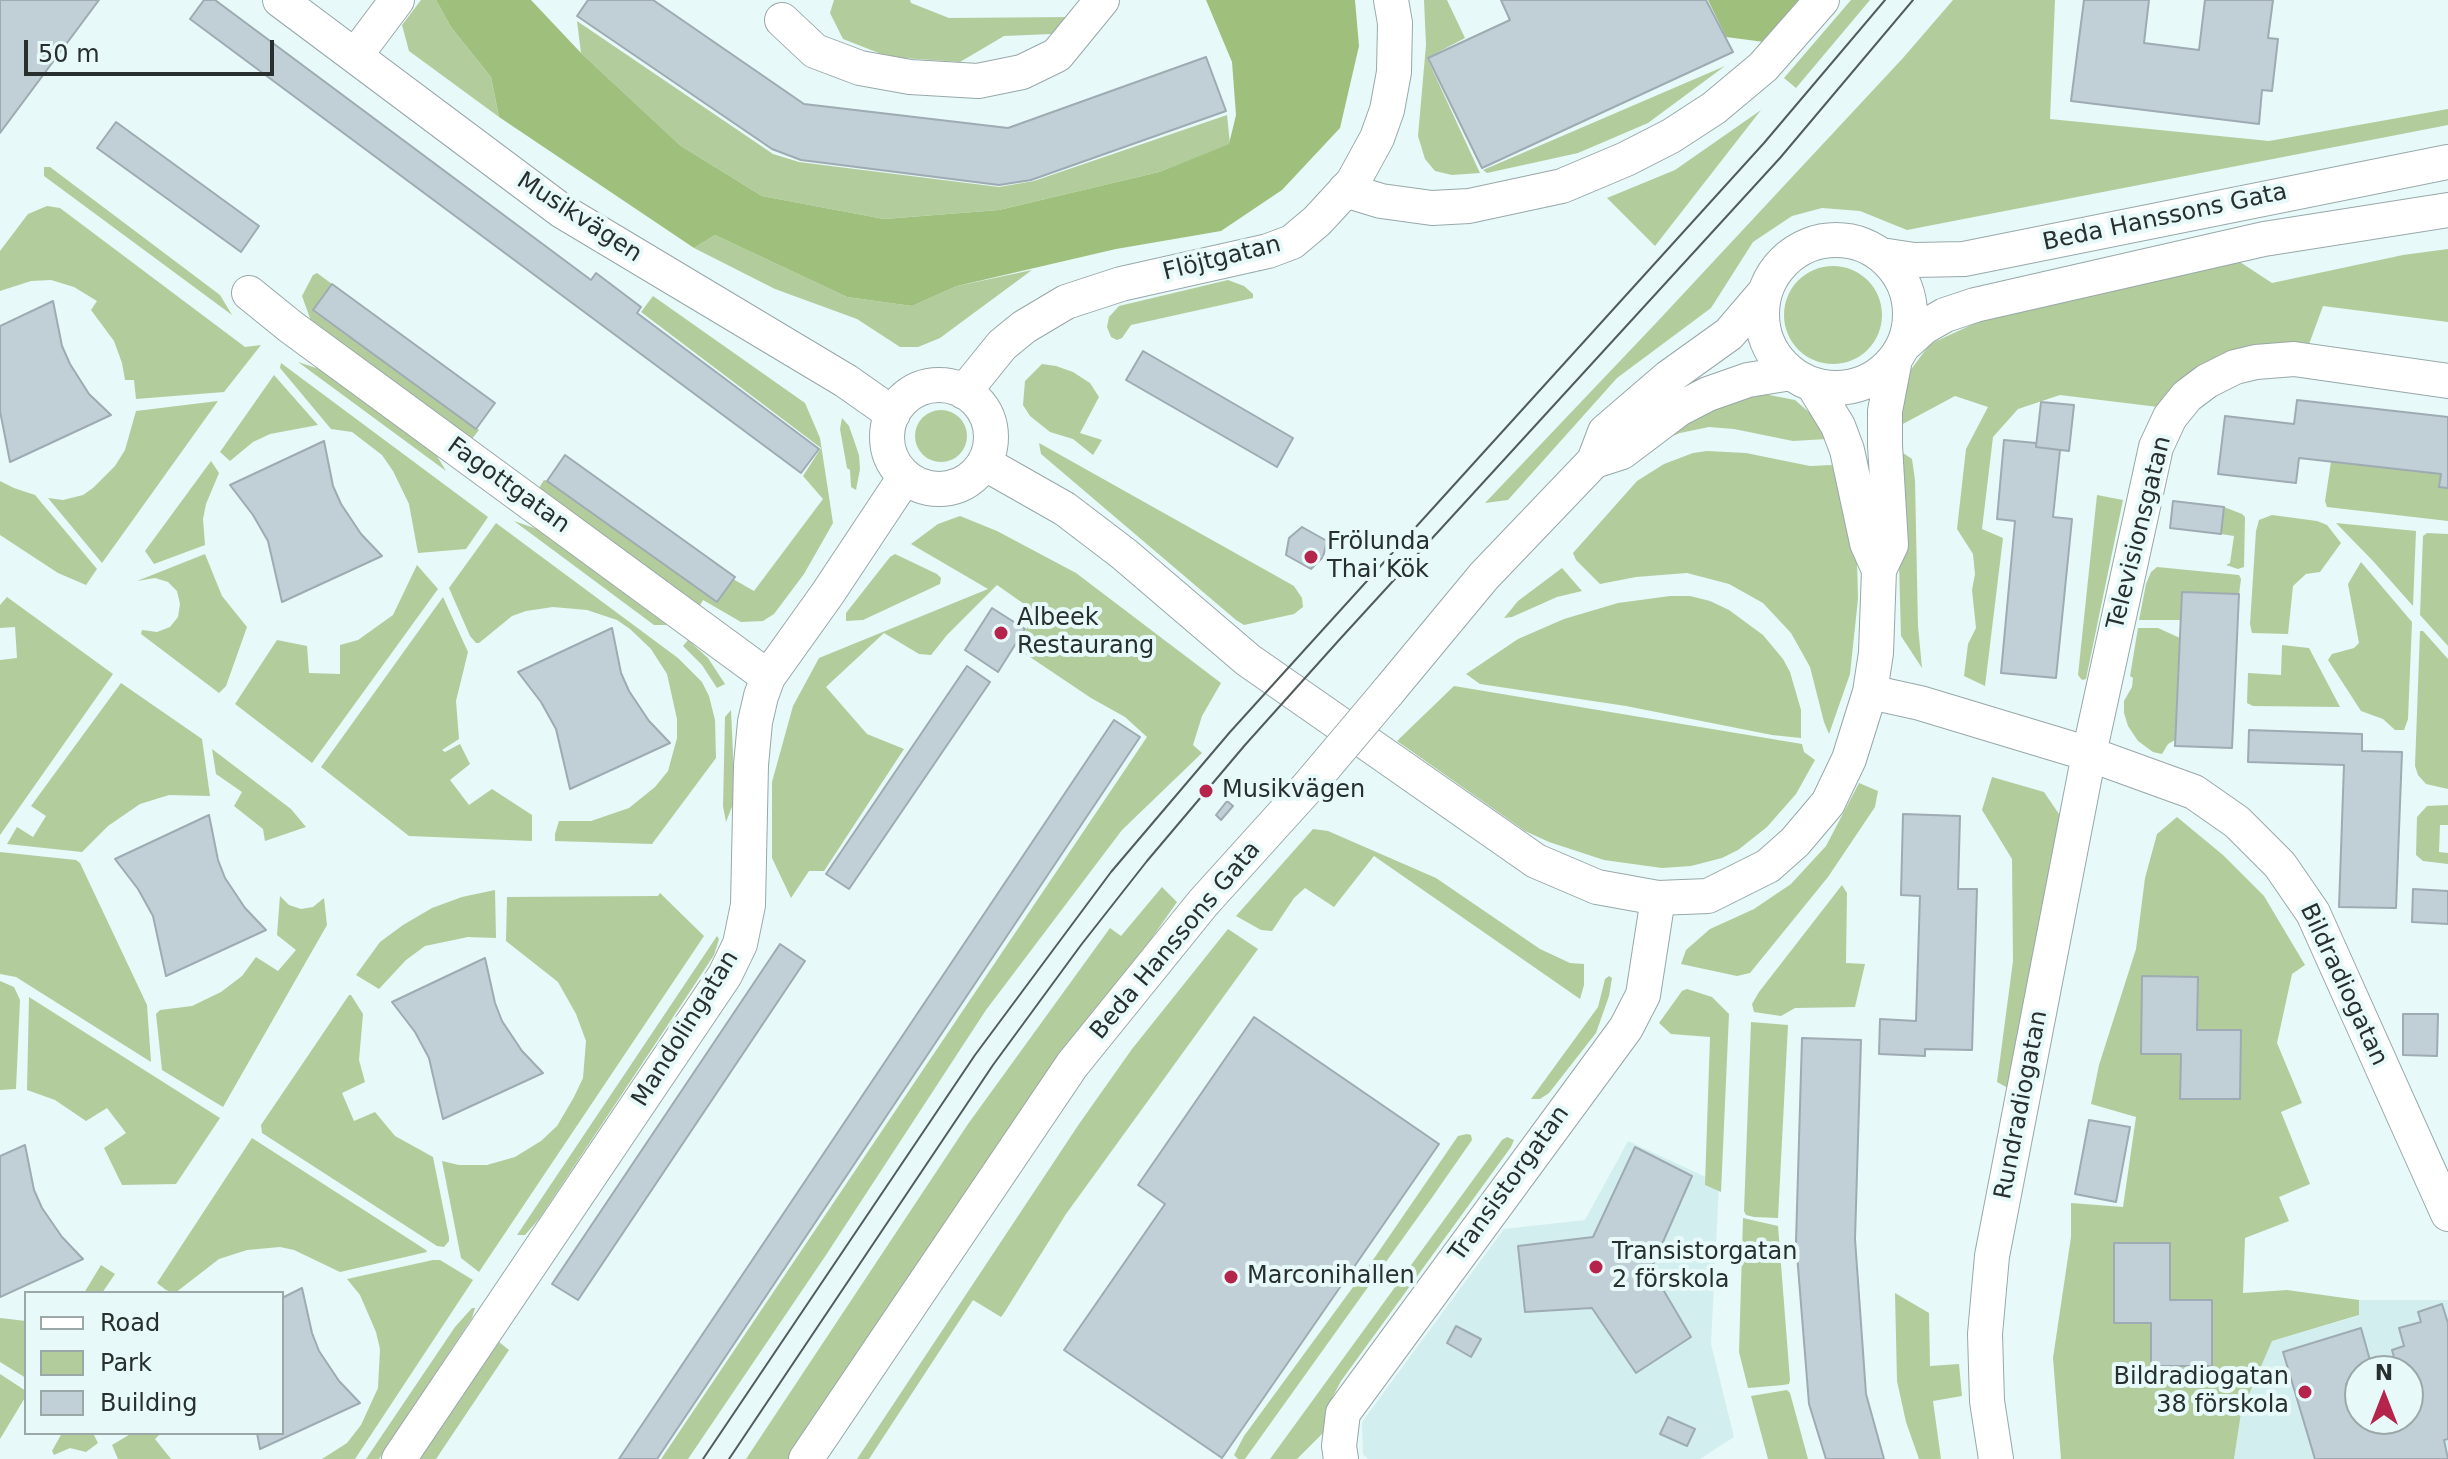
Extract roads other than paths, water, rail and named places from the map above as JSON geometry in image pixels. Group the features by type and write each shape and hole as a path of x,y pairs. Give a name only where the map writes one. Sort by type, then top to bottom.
{"street":[{"name":"Musikvägen","path":"280,0 562,211 846,381 893,414"},
{"path":"355,56 397,0"},
{"path":"782,20 815,51 860,68 910,77 978,81 1022,72 1057,55 1102,0"},
{"name":"Flöjtgatan","path":"964,392 1002,345 1024,327 1066,302 1121,284 1238,258 1292,242 1326,213 1353,182 1377,138 1387,110 1394,72 1395,23 1391,0"},
{"path":"1345,190 1381,201 1432,208 1469,206 1562,186 1660,142 1714,108 1763,67 1822,0"},
{"name":"Beda Hanssons Gata","path":"806,1459 1072,1065 1203,903 1306,789 1484,576 1594,461 1605,432 1669,377 1729,334 1765,292 1785,259 1819,242 1832,240 1858,243 1881,255 1914,260 1964,259 2448,162"},
{"name":"Beda Hanssons Gata","path":"1594,461 1622,452 1679,409 1708,394 1748,380 1802,379 1839,388 1864,383 1886,369 1924,327 1945,315 1975,305 2264,239 2448,210"},
{"path":"984,463 1065,509 1124,554 1248,660 1536,861 1597,887 1658,898 1708,896 1768,866 1795,842 1828,803 1849,759 1870,692 1876,653 1879,570 1891,545 1885,411 1910,321 1908,296 1898,273 1881,255"},
{"path":"1765,292 1762,322 1765,337 1771,351 1802,379 1838,426 1847,450 1867,543 1879,570"},
{"name":"Fagottgatan","path":"249,293 768,677"},
{"name":"Televisionsgatan","path":"2089,754 2156,447 2170,417 2187,396 2207,381 2235,367 2294,359 2448,381"},
{"path":"930,386 964,392 974,399 987,418 990,441 984,463 966,481 941,489 916,484 905,477 893,462 887,443 893,414 908,396 930,386"},
{"name":"Mandolingatan","path":"399,1459 725,975 740,944 748,905 751,765 755,722 768,677 905,477"},
{"name":"Bildradiogatan","path":"1870,692 1920,703 2089,754 2194,792 2237,822 2280,865 2313,913 2448,1214"},
{"name":"Rundradiogatan","path":"1996,1459 1987,1401 1985,1334 1992,1256 2089,754"},
{"name":"Transistorgatan","path":"1341,1459 1339,1446 1343,1413 1626,1028 1643,995 1658,898"}],"tram line":[{"path":"703,1459 975,1055 1111,872 1230,732 1764,143 1885,0"},
{"path":"729,1459 993,1065 1147,861 1340,639 1780,158 1913,0"}],"place":[{"name":"Frölunda Thai Kök","path":"1311,557"},
{"name":"Albeek Restaurang","path":"1001,633"},
{"name":"Musikvägen","path":"1206,791"},
{"name":"Transistorgatan 2 förskola","path":"1596,1267"},
{"name":"Marconihallen","path":"1231,1277"},
{"name":"Bildradiogatan 38 förskola","path":"2305,1392"}]}
